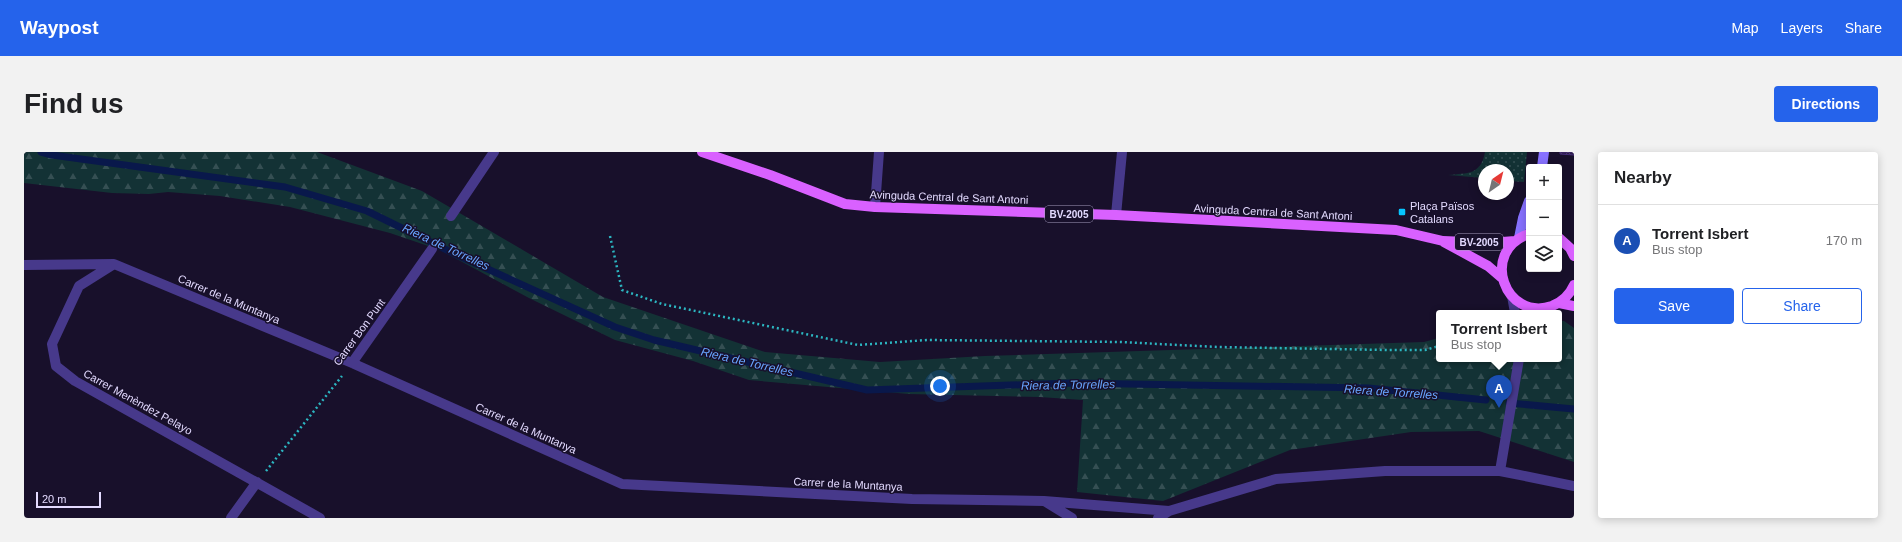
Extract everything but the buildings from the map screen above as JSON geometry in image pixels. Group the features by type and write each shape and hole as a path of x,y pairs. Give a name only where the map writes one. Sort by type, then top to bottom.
{"main road":[{"name":"Avinguda Central de Sant Antoni","path":"702,152 770,175 845,204 875,207 1116,215 1396,230 1443,241 1490,243 1521,238"},
{"name":"BV-2005","path":"1521,238 1503,258 1502,278 1512,296 1530,307 1574,306"},
{"name":"Avinguda Central de Sant Antoni","path":"1443,241 1488,266 1502,278"},
{"path":"1562,241 1570,248 1574,256"},
{"path":"1551,307 1568,295 1574,285"}],"street":[{"path":"451,216 494,152"},
{"path":"875,207 879,152"},
{"path":"1116,215 1122,152"},
{"path":"1542,164 1544,152"},
{"path":"1521,238 1523,218 1526,210"},
{"path":"1562,240 1574,243"},
{"name":"Carrer Bon Punt","path":"352,363 432,249"},
{"name":"Carrer de la Muntanya","path":"24,265 114,264 352,363 622,484 912,499 1044,502 1169,511"},
{"name":"Carrer Menèndez Pelayo","path":"114,264 79,286 52,344 56,366 75,381 320,518"},
{"path":"1512,296 1514,310"},
{"path":"1500,471 1519,362"},
{"path":"1158,518 1169,511 1276,479 1385,471 1500,471 1574,486"},
{"path":"231,518 257,482"},
{"name":"Carrer de la Muntanya","path":"1044,502 1072,518"}],"path":[{"path":"610,236 622,290 662,304 858,345 927,340 1120,342 1218,347 1387,350 1425,350 1436,347"},
{"name":"Carrer Bon Punt","path":"257,482 352,363"}],"green space":[{"path":"24,152 317,152 422,191 603,297 765,352 880,362 985,356 1424,342 1436,339 1436,362 1562,362 1562,321 1564,321 1574,328 1574,462 1479,431 1411,432 1290,450 1163,501 1077,492 1083,400 1040,397 909,394 749,380 693,361 615,340 529,298 440,250 390,233 290,207 220,196 168,192 149,194 112,193 24,183"},
{"path":"1485,152 1527,152 1524,182 1514,181 1514,164 1481,164"},
{"path":"1478,168 1478,178 1448,175 1467,173"}],"waterway":[{"name":"Riera de Torrelles","path":"41,152 52,155 285,187 367,211 457,255 615,327 654,340 867,390 1072,383 1368,388 1486,400"},
{"name":"Riera de Torrelles","path":"1509,403 1574,409"}],"place":[{"name":"Plaça Països Catalans","path":"1402,212"},
{"name":"Torrent Isbert","path":"1499,408"}]}
